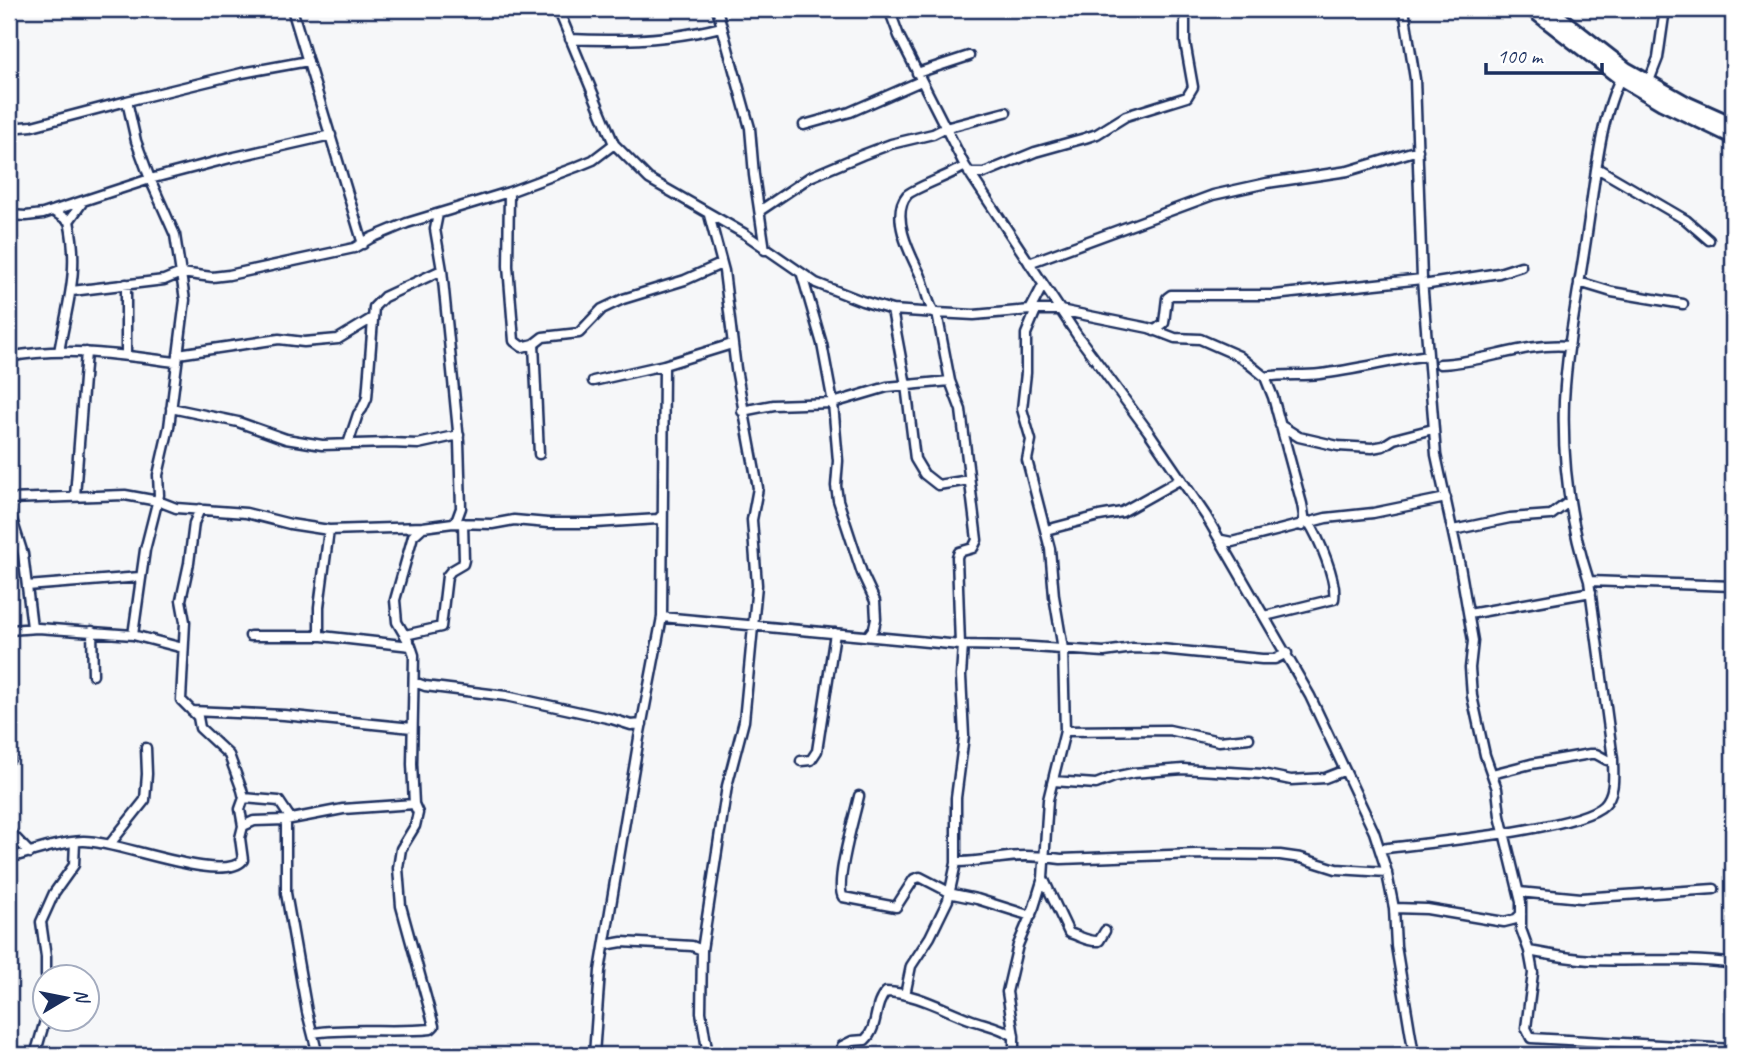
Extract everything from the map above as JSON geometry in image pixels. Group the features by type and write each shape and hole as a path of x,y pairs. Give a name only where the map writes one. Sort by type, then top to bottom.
{"highway":[{"path":"1531,9 1662,103 1733,137"},
{"path":"1549,9 1623,74 1649,81 1688,104 1733,124"}],"street":[{"path":"292,9 363,244"},
{"path":"558,9 614,144 649,179 745,234 816,283 892,310 974,315 1060,310 1175,338 1204,340 1239,356 1265,377 1305,522 1330,575 1335,593 1334,599 1265,616"},
{"path":"717,9 750,128 765,250"},
{"path":"890,9 899,36 967,169 1060,310 1222,540 1310,696 1374,832 1387,872 1414,1055"},
{"path":"905,995 911,966 930,937 951,895 956,862 956,798 964,736 957,557 959,552 973,548 977,540 961,410 950,381 935,313 925,297 919,272 911,261 905,242 901,215 903,203 909,192 967,169 984,173 1035,152 1097,134 1126,116 1187,97 1193,87 1185,42 1185,9"},
{"path":"1404,9 1415,79 1422,282 1436,455 1469,614 1473,641 1471,688 1485,755 1497,789 1504,833 1519,892 1521,929 1533,973 1526,1028 1531,1038 1733,1049"},
{"path":"1649,81 1658,58 1665,9"},
{"path":"570,39 611,41 673,38 721,27"},
{"path":"804,125 850,112 919,77 969,56"},
{"path":"9,128 32,126 127,101 308,61"},
{"path":"1380,849 1504,833 1563,822 1604,806 1612,793 1613,759 1589,580 1579,548 1570,501 1564,457 1564,425 1569,346 1597,169 1611,102 1623,74"},
{"path":"127,101 136,141 172,228 185,300 171,408 158,475 158,501 145,550 133,635"},
{"path":"761,210 810,177 891,144 1006,112"},
{"path":"9,215 26,216 53,211 150,179 331,135"},
{"path":"72,291 164,280 181,273 212,277 229,275 284,265 363,244 371,238 509,192 593,160 614,144"},
{"path":"1029,263 1213,195 1267,183 1348,171 1418,150"},
{"path":"1597,169 1686,220 1709,240"},
{"path":"979,187 984,173"},
{"path":"509,192 508,266 514,341 522,347 534,344 543,337 579,333 602,309 623,299 685,280 721,264"},
{"path":"69,221 83,202"},
{"path":"53,211 69,221 75,251 72,291 59,352"},
{"path":"405,635 441,627 447,576 463,564 464,560 458,435 442,270 435,229 438,214"},
{"path":"708,1055 701,1012 702,950 727,786 744,721 754,624 757,567 752,520 758,488 742,411 721,264 709,215"},
{"path":"424,219 435,229"},
{"path":"1154,331 1164,323 1167,298 1171,295 1274,295 1499,273 1521,266"},
{"path":"348,444 358,414 367,398 374,307 384,297 442,270"},
{"path":"801,274 822,344 833,403 838,500 862,573 875,601 871,632"},
{"path":"1579,282 1612,292 1683,304"},
{"path":"126,284 126,355"},
{"path":"1014,1055 1014,1035 1007,992 1018,945 1031,916 1042,878 1048,800 1065,731 1063,649 1046,530 1027,460 1031,440 1022,409 1026,334 1043,285"},
{"path":"919,312 925,297"},
{"path":"892,310 906,385 915,459 924,474 938,485 969,481"},
{"path":"9,357 27,353 86,352 177,358 279,339 304,342 338,339 371,319"},
{"path":"534,344 539,454"},
{"path":"593,381 664,365 732,344"},
{"path":"1265,377 1326,373 1382,361 1460,364 1531,346 1569,346"},
{"path":"75,496 86,352"},
{"path":"594,1055 599,979 662,617 664,365"},
{"path":"742,411 773,405 833,403 887,387 950,381"},
{"path":"171,408 238,422 286,439 321,445 418,444 458,435"},
{"path":"1280,425 1299,437 1338,446 1378,447 1394,439 1433,429"},
{"path":"1285,446 1299,437"},
{"path":"1046,530 1122,512 1181,479"},
{"path":"9,499 125,495 158,501 176,508 246,513 329,530 423,527 464,520 492,524 514,520 594,523 661,520"},
{"path":"1222,540 1232,542 1305,522 1373,513 1446,498"},
{"path":"1453,530 1510,518 1545,517 1557,513 1570,501"},
{"path":"9,832 10,858 75,842 110,844 174,862 214,868 237,865 243,860 240,838 246,824 240,806 244,798 239,778 229,755 200,728 198,718 183,703 180,696 185,622 181,600 194,523 200,509"},
{"path":"9,510 23,554 32,627"},
{"path":"1557,513 1573,518"},
{"path":"412,536 423,527"},
{"path":"391,642 397,622 397,590 412,536 408,528"},
{"path":"319,636 319,607 329,530"},
{"path":"1228,553 1232,542"},
{"path":"27,586 140,577"},
{"path":"1589,580 1733,586"},
{"path":"1469,614 1591,592"},
{"path":"662,617 835,633 871,632 879,637 961,645 1104,652 1161,649 1262,659 1275,659 1287,653"},
{"path":"313,1032 434,1027 401,906 398,868 401,849 415,826 418,813 414,804 414,664 411,646 397,622"},
{"path":"9,630 32,627 133,635 183,648"},
{"path":"92,631 93,675"},
{"path":"800,761 811,760 817,751 835,633"},
{"path":"250,636 319,636 411,646"},
{"path":"414,682 425,687 506,696 631,725 642,724"},
{"path":"413,694 425,687"},
{"path":"192,711 285,715 412,728"},
{"path":"1065,731 1169,730 1219,741 1249,738"},
{"path":"110,844 145,800 146,748"},
{"path":"1492,774 1581,755 1596,754 1607,760"},
{"path":"1053,781 1096,784 1133,773 1183,769 1262,774 1291,780 1325,778 1343,771"},
{"path":"859,796 844,859 841,895 896,907 914,879 919,877 951,895 1031,916"},
{"path":"244,798 279,801 289,819 286,892 307,1012 318,1055"},
{"path":"246,824 343,809 414,804"},
{"path":"9,832 30,853"},
{"path":"46,962 41,922 54,893 74,865 75,842"},
{"path":"956,862 974,863 1003,857 1042,856 1061,859 1196,853 1280,855 1301,858 1336,869 1387,872"},
{"path":"1042,878 1069,933 1090,941 1099,941 1105,931"},
{"path":"1519,892 1581,898 1714,889"},
{"path":"1394,908 1427,909 1509,922 1521,929"},
{"path":"1395,923 1410,909"},
{"path":"1509,922 1521,914"},
{"path":"692,946 704,940"},
{"path":"605,945 622,943 692,946 702,950"},
{"path":"1529,951 1593,960 1700,960 1733,964"},
{"path":"841,1055 842,1046 852,1041 866,1040 872,1034 881,998 884,993 889,992 935,1004 1014,1035"},
{"path":"998,1027 1011,1018"},
{"path":"35,1055 42,1032"}]}
